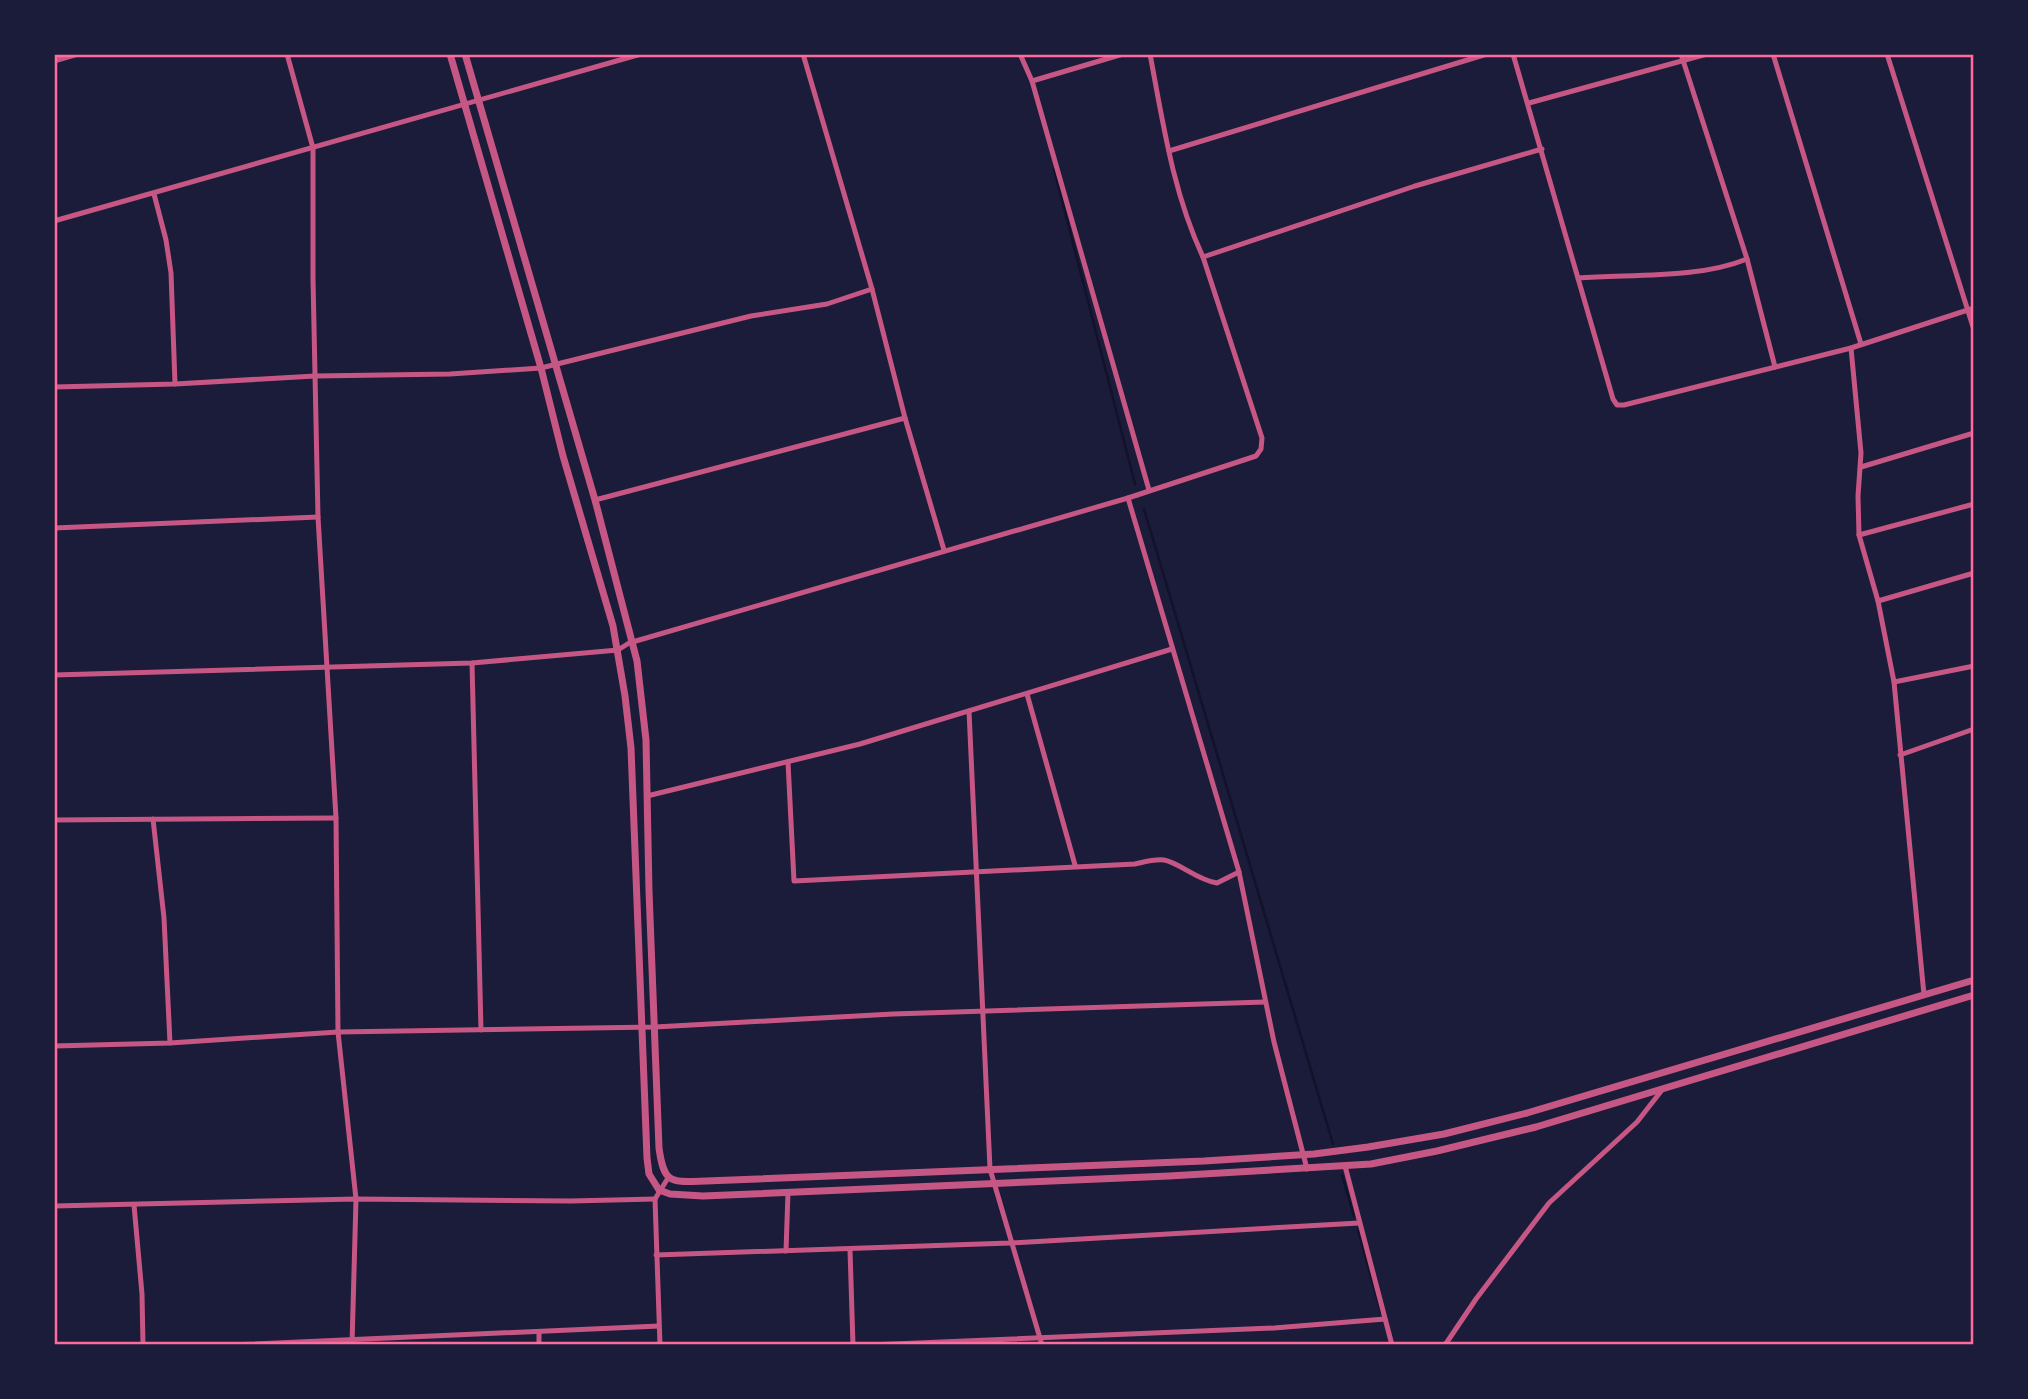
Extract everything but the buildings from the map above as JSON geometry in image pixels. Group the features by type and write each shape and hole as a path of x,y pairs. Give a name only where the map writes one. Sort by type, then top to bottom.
{"street":[{"path":"54,61 78,54"},
{"path":"287,54 313,148 318,517 336,818 338,1032 356,1199 352,1342"},
{"path":"450,54 541,368 618,650 631,748 646,1158 649,1174 659,1190 670,1194 703,1196 1345,1166 1437,1151 1536,1127 1974,995"},
{"path":"465,54 595,500 638,662 647,796 659,1148 663,1173 668,1178 706,1181 990,1169 1304,1155 1368,1147 1444,1134 1527,1113 1974,980"},
{"path":"54,222 74,214 154,194 641,54"},
{"path":"803,54 872,289 905,418 944,550"},
{"path":"1020,54 1032,81 1149,490"},
{"path":"1032,81 1124,54"},
{"path":"54,675 472,663 618,650 633,642 1128,498 1256,456 1261,449 1262,438 1203,257 1192,234 1177,188 1150,54"},
{"path":"1168,151 1488,54"},
{"path":"1513,54 1613,400 1618,405 1851,348 1971,309"},
{"path":"1529,103 1682,58 1707,54"},
{"path":"1773,54 1861,344"},
{"path":"1887,54 1971,309 1974,330"},
{"path":"1682,58 1747,259 1774,367"},
{"path":"1203,257 1415,186 1542,149"},
{"path":"154,194 171,273 175,384"},
{"path":"1578,278 1697,271 1719,268 1747,259"},
{"path":"54,387 315,376 450,374 541,368 751,316 827,304 872,289"},
{"path":"1851,348 1861,441 1859,535 1878,601 1894,682 1924,995"},
{"path":"595,500 905,418"},
{"path":"1861,467 1974,433"},
{"path":"1128,498 1239,872 1265,1002 1307,1169"},
{"path":"1859,535 1974,504"},
{"path":"54,528 318,517"},
{"path":"1878,601 1974,573"},
{"path":"647,796 860,744 1172,649"},
{"path":"472,663 481,1030"},
{"path":"1894,682 1974,667"},
{"path":"1027,694 1075,865"},
{"path":"969,712 990,1169 1042,1345"},
{"path":"1899,755 1974,729"},
{"path":"788,762 794,881 1166,860 1194,876 1217,883 1239,872"},
{"path":"54,820 336,818"},
{"path":"153,819 164,918 170,1043"},
{"path":"54,1046 170,1043 338,1032 655,1027 1265,1002"},
{"path":"1445,1345 1476,1299 1549,1203 1637,1122 1662,1089"},
{"path":"1345,1166 1392,1345"},
{"path":"660,1345 655,1199 668,1178"},
{"path":"786,1251 788,1192"},
{"path":"54,1206 356,1199 655,1199"},
{"path":"134,1205 143,1303 143,1345"},
{"path":"656,1255 1010,1243 1359,1223"},
{"path":"850,1250 853,1345"},
{"path":"870,1345 1274,1328 1385,1319"},
{"path":"231,1345 352,1342 659,1326"},
{"path":"539,1332 539,1345"},
{"path":"440,1336 441,1345"}],"waterway":[{"path":"1054,169 1135,484"},
{"path":"1144,509 1333,1144"},
{"path":"1342,1175 1354,1216"},
{"path":"1358,1230 1381,1312"}]}
